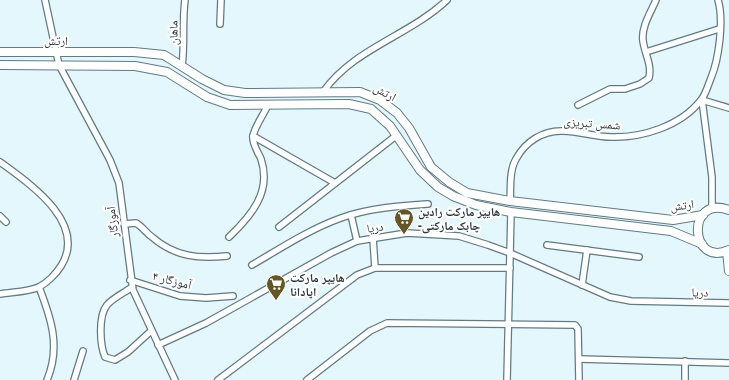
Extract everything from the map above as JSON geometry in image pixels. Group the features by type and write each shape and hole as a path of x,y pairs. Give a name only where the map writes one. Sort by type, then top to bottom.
{"main road":[{"name":"ارتش","path":"0,52 134,52 164,55 202,79 224,90 245,94 360,92 380,100 397,112 409,128 431,167 467,193 510,201 673,220 703,215"},
{"name":"ارتش","path":"0,65 135,66 167,72 207,97 230,105 349,104 371,109 390,126 420,170 438,187 453,196 476,206 511,212 671,231 702,244 711,251 728,250"},
{"path":"702,244 697,229 703,215 712,209 723,208 729,210"},
{"path":"728,250 729,271"}],"street":[{"name":"آموزگار","path":"45,0 59,65 110,160 119,183 130,280 151,331 174,380"},
{"name":"ماهان","path":"182,66 184,51 183,17 186,0"},
{"path":"220,24 221,0"},
{"path":"323,92 347,67 368,51 417,24 435,12 447,0"},
{"path":"578,105 610,89 625,89 640,84 649,78 651,69 643,41 644,28 656,0"},
{"name":"شمس تبریزی","path":"510,201 510,180 515,159 528,143 544,133 563,131 611,138 644,135 669,126 702,100 714,70 719,42 720,29 718,0"},
{"path":"646,52 720,29"},
{"path":"712,209 712,177 702,100 729,108"},
{"path":"229,237 247,219 259,202 264,190 263,169 253,136 268,105"},
{"path":"279,227 397,135"},
{"path":"253,136 335,183"},
{"path":"0,162 43,197 62,221 67,234 68,249 65,259 49,280 39,287 0,294"},
{"path":"252,265 308,233 351,215 374,210 428,204"},
{"path":"506,380 511,212"},
{"path":"351,215 357,241"},
{"path":"0,216 6,222"},
{"path":"124,224 136,223 168,248 186,256 204,258 227,256"},
{"name":"دریا","path":"158,345 206,324 331,253 357,241 407,233 459,236 510,253 610,297 631,301 729,303"},
{"path":"373,238 375,268"},
{"path":"547,246 639,257"},
{"path":"582,285 587,250"},
{"path":"218,380 356,275 375,268 510,268"},
{"name":"آموزگار ۴","path":"130,280 180,296 206,298 233,296"},
{"path":"132,286 106,306 102,319 101,346 105,357 116,360 128,352 151,331"},
{"path":"39,287 49,312 54,334 54,354 47,380"},
{"path":"307,380 370,331 387,323 576,325 578,329 579,380"},
{"path":"74,380 83,351"},
{"path":"579,358 729,363"},
{"path":"685,361 685,380"}],"place":[{"name":"هایپر مارکت رادین -چابک مارکتی","path":"404,235"},
{"name":"هایپر مارکت اپادانا","path":"276,301"}]}
